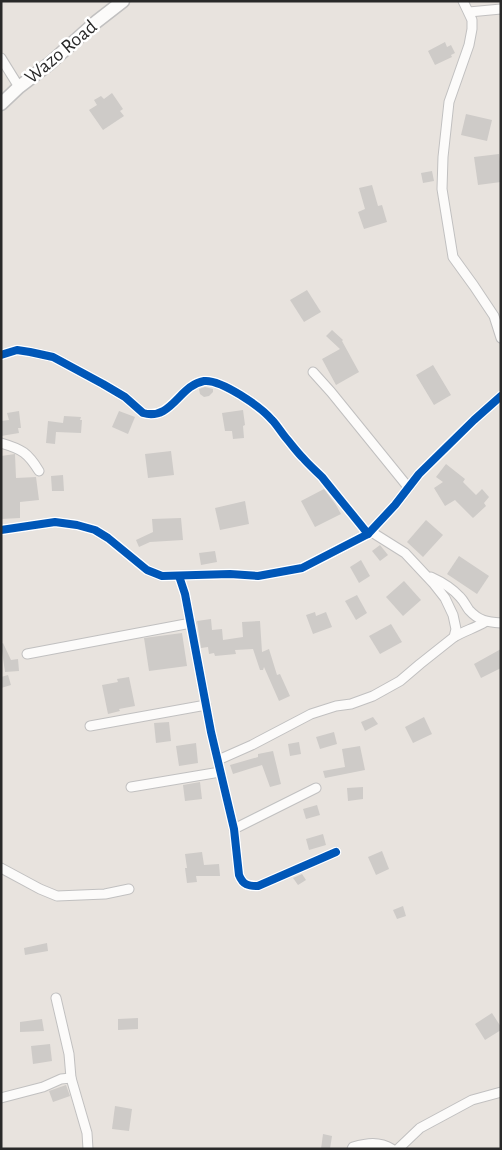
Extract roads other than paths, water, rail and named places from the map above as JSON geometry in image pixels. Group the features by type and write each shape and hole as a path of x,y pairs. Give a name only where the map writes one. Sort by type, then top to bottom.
{"main road":[{"name":"Wazo Road","path":"1,104 123,1"}],"street":[{"path":"463,1 472,20 472,29 469,45 449,102 443,157 442,189 453,257 494,316 501,338"},
{"path":"469,12 501,9"},
{"path":"1,58 19,88"},
{"path":"1,355 17,350 53,357 103,384 147,414 157,414 168,408 196,383 210,381 232,389 273,420 284,436 369,532 406,553 426,575 445,598 453,615 456,629 454,637"},
{"path":"313,372 408,487"},
{"path":"1,530 55,522 95,530 108,538 147,570 162,576 230,574 258,576 302,568 369,532 395,505 419,474 501,396"},
{"path":"1,443 22,450 39,471"},
{"path":"426,575 452,589 477,617 485,622 501,624"},
{"path":"179,576 185,594 211,732 234,829 242,881 249,886 258,886 336,852"},
{"path":"218,760 252,745 311,714 336,706 351,704 373,696 400,681 454,637 485,622"},
{"path":"27,654 191,624"},
{"path":"90,726 206,705"},
{"path":"131,787 220,772"},
{"path":"234,829 316,788"},
{"path":"1,868 57,896 105,894 129,889"},
{"path":"56,998 69,1054 71,1078 87,1134 88,1149"},
{"path":"1,1098 43,1087 61,1079 71,1078"},
{"path":"398,1149 426,1124 472,1100 501,1092"},
{"path":"352,1149 353,1147 374,1143 392,1149"}]}
